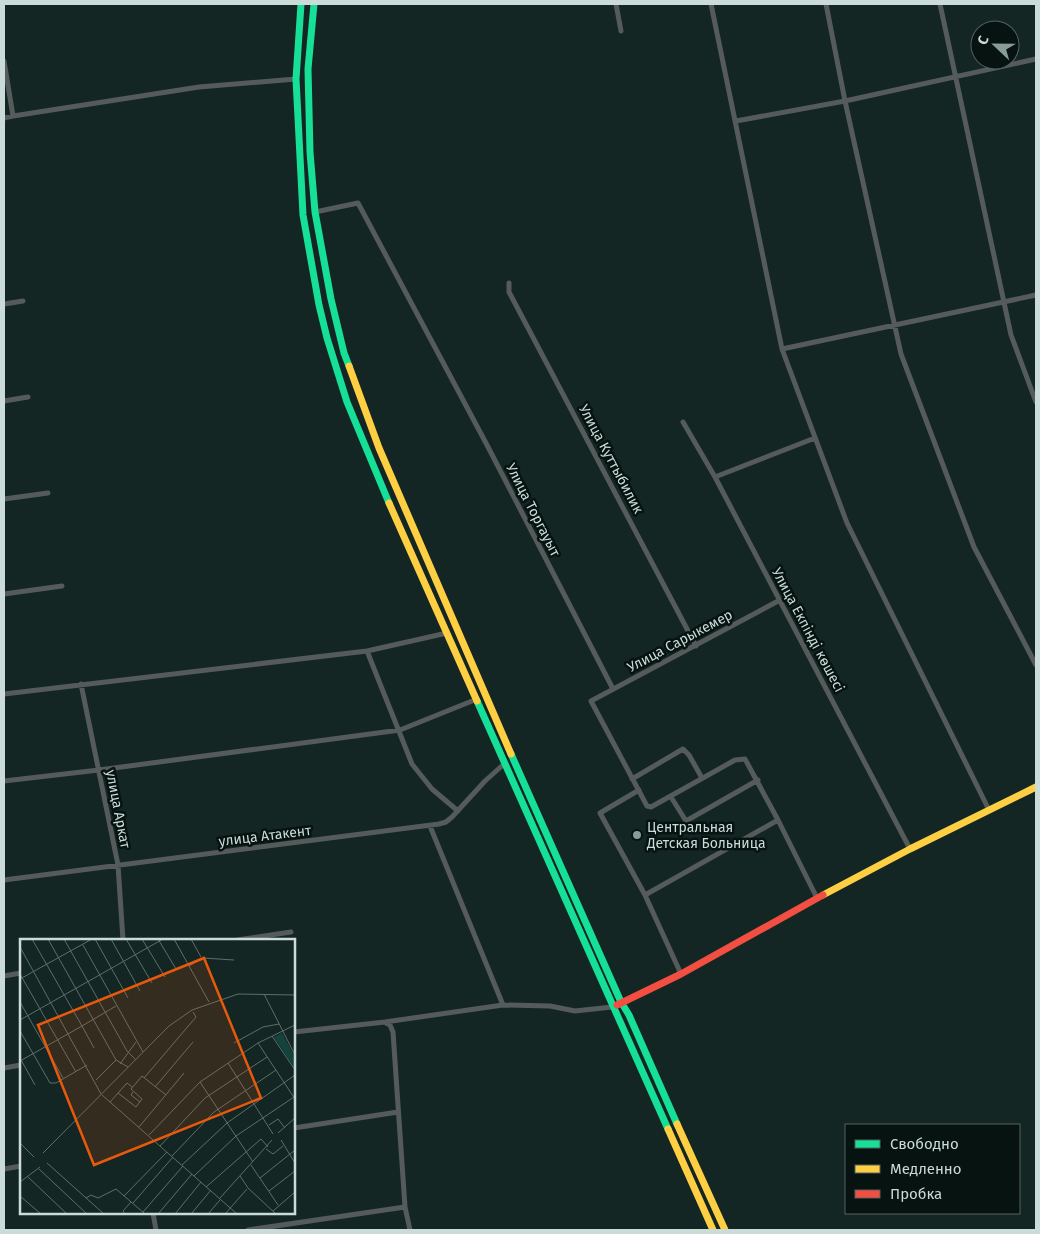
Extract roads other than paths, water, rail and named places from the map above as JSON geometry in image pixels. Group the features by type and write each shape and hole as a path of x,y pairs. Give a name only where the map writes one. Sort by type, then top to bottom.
{"main road":[{"path":"301,4 296,79 303,215 319,304 327,338 347,402 373,466 504,764 713,1230"},
{"path":"314,4 308,69 310,152 315,212 344,352 384,460 456,629 725,1230"},
{"path":"373,466 384,460"},
{"path":"612,1007 681,974 910,849 1036,787"}],"street":[{"path":"616,4 621,31"},
{"path":"711,4 782,349 847,522 988,810"},
{"path":"826,4 845,102 893,326 901,354 974,547 1036,665"},
{"path":"940,4 1011,336 1036,402"},
{"path":"736,121 845,102 1036,59"},
{"path":"4,61 12,116"},
{"path":"4,118 199,86 296,79"},
{"name":"Улица Торгауыт","path":"315,212 358,203 487,445 613,689"},
{"name":"Улица Куттыбилик","path":"509,283 510,292 696,646"},
{"path":"782,349 1036,295"},
{"path":"4,304 23,301"},
{"path":"4,401 28,397"},
{"name":"Улица Екпінді көшесі","path":"683,422 715,477 910,849"},
{"path":"715,477 815,438"},
{"path":"4,499 48,493"},
{"path":"4,594 62,586"},
{"name":"Улица Сарыкемер","path":"632,779 591,701 780,600"},
{"path":"4,694 367,651 447,633"},
{"path":"367,651 412,764 432,789 458,811"},
{"name":"улица Аркат","path":"81,684 118,866 123,939"},
{"path":"4,781 400,730 477,699"},
{"path":"702,778 689,755 683,749 632,779 647,806 651,807 735,760 745,759 758,780 818,898"},
{"name":"улица Атакент","path":"4,880 430,826 446,822 484,781 504,764"},
{"path":"671,797 686,821 758,780"},
{"path":"639,790 600,813 645,895 681,974"},
{"path":"645,895 778,820"},
{"path":"430,826 503,1005"},
{"path":"244,939 291,932"},
{"path":"4,976 20,973"},
{"path":"295,1032 385,1022 503,1005 550,1006 575,1011 612,1007"},
{"path":"385,1022 390,1025 394,1032 404,1207 410,1230"},
{"path":"4,1068 20,1065"},
{"path":"295,1128 398,1112"},
{"path":"4,1169 20,1166"},
{"path":"248,1230 404,1207"},
{"path":"154,1214 156,1230"}],"place":[{"name":"Центральная Детская Больница","path":"637,835"}]}
